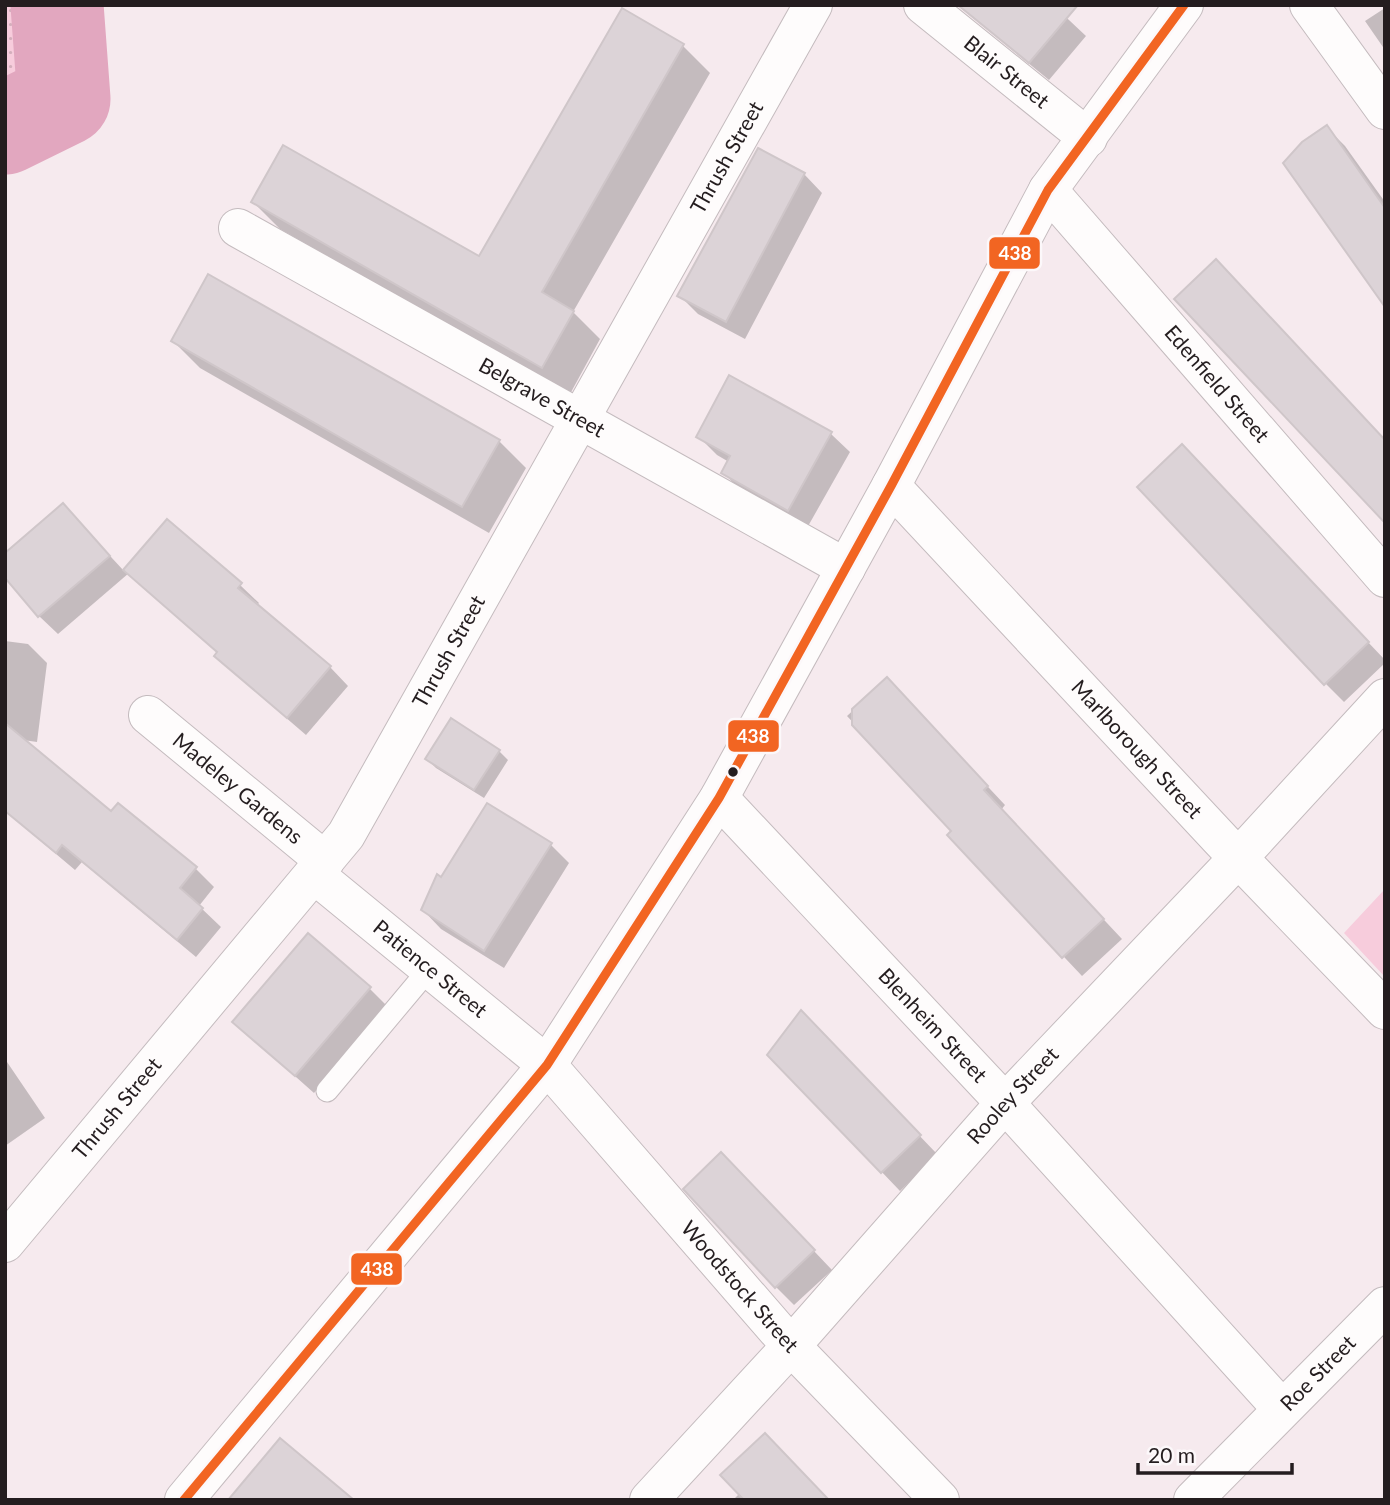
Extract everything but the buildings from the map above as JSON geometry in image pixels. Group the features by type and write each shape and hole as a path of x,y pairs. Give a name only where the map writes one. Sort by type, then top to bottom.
{"street":[{"name":"Thrush Street","path":"7,1238 346,835 813,5"},
{"name":"Blair Street","path":"923,5 1088,138"},
{"path":"184,1500 547,1065 719,798 891,486 1048,190 1184,5"},
{"path":"1309,5 1385,110"},
{"name":"Edenfield Street","path":"1048,190 1385,578"},
{"name":"Belgrave Street","path":"238,228 846,568"},
{"name":"Marlborough Street","path":"891,486 1385,1010"},
{"name":"Rooley Street","path":"649,1500 791,1346 1005,1103 1239,857 1385,698"},
{"name":"Madeley Gardens","path":"148,715 320,867"},
{"name":"Blenheim Street","path":"719,798 1005,1103 1282,1409"},
{"name":"Patience Street","path":"320,867 430,968 547,1065"},
{"name":"Woodstock Street","path":"547,1065 791,1346 940,1500"},
{"name":"Roe Street","path":"1192,1500 1385,1306"}],"lane":[{"path":"327,1091 430,968"}],"shaded area":[{"path":"5,5 38,5 54,77 5,94"},
{"path":"1385,889 1385,977 1344,933"}],"waterway":[{"path":"5,128 64,99 57,5"}],"transit line":[{"name":"438","path":"184,1500 547,1065 719,798 891,486 1048,190 1184,5"}]}
